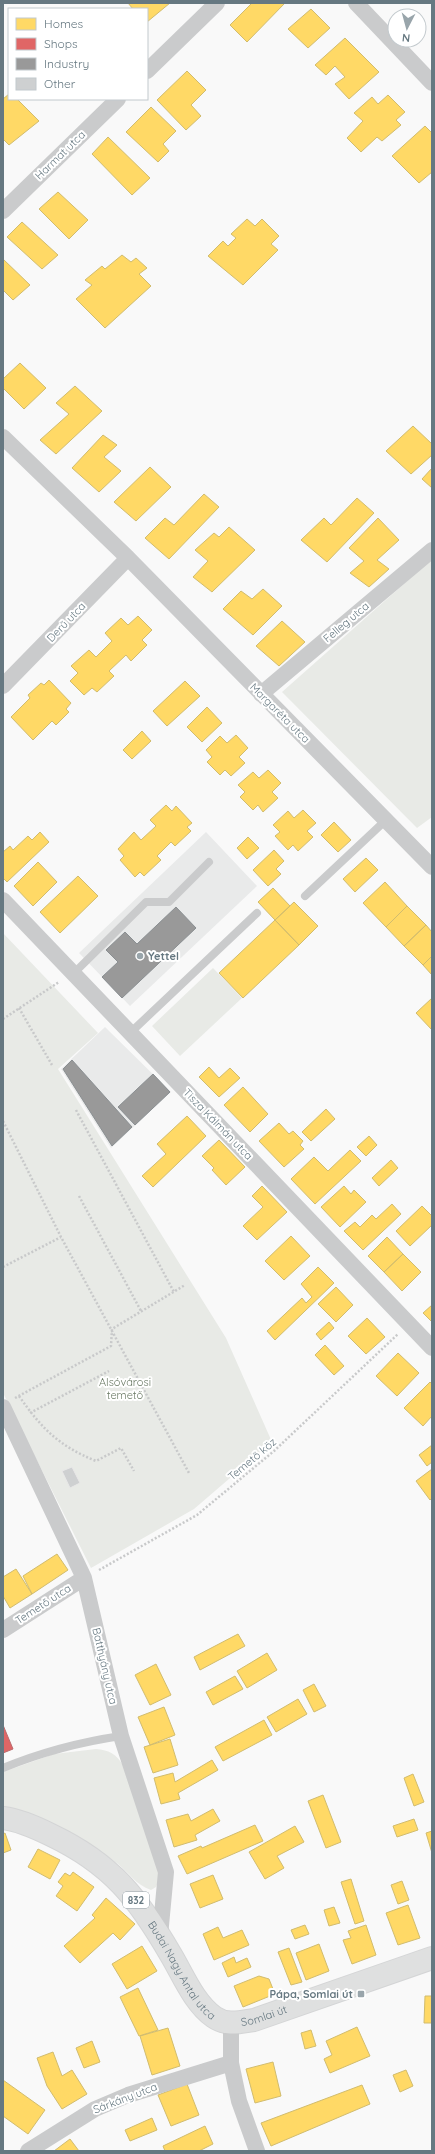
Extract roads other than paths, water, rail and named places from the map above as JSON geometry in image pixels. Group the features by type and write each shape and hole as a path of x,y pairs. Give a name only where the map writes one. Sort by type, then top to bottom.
{"main road":[{"name":"Budai Nagy Antal utca","path":"3,1818 36,1828 94,1858 118,1879 140,1904 201,2005 213,2016 230,2023"},
{"name":"Somlai út","path":"230,2023 254,2020 281,2012 432,1958"}],"street":[{"path":"148,70 216,3"},
{"path":"356,3 432,83"},
{"name":"Harmat utca","path":"3,211 117,100"},
{"name":"Margaréta utca","path":"3,437 128,558 432,867"},
{"name":"Felleg utca","path":"261,694 432,550"},
{"name":"Derű utca","path":"3,686 128,558"},
{"name":"Tisza Kálmán utca","path":"3,900 432,1348"},
{"name":"Batthyány utca","path":"8,1403 84,1578 121,1736 166,1872 160,1936"},
{"name":"Temető utca","path":"3,1630 84,1578"},
{"path":"230,2023 231,2063 239,2102 257,2151"},
{"name":"Sárkány utca","path":"28,2151 95,2108 128,2095 231,2063"}],"lane":[{"path":"305,896 386,820"},
{"path":"72,973 146,902 168,902 209,862"},
{"path":"130,1033 258,913"},
{"path":"3,1768 31,1756 85,1741 121,1736"}],"place":[{"name":"Yettel","path":"140,956"},
{"name":"Pápa, Somlai út","path":"361,1994"}],"park label":[{"name":"Alsóvárosi temető","path":"125,1388"}]}
